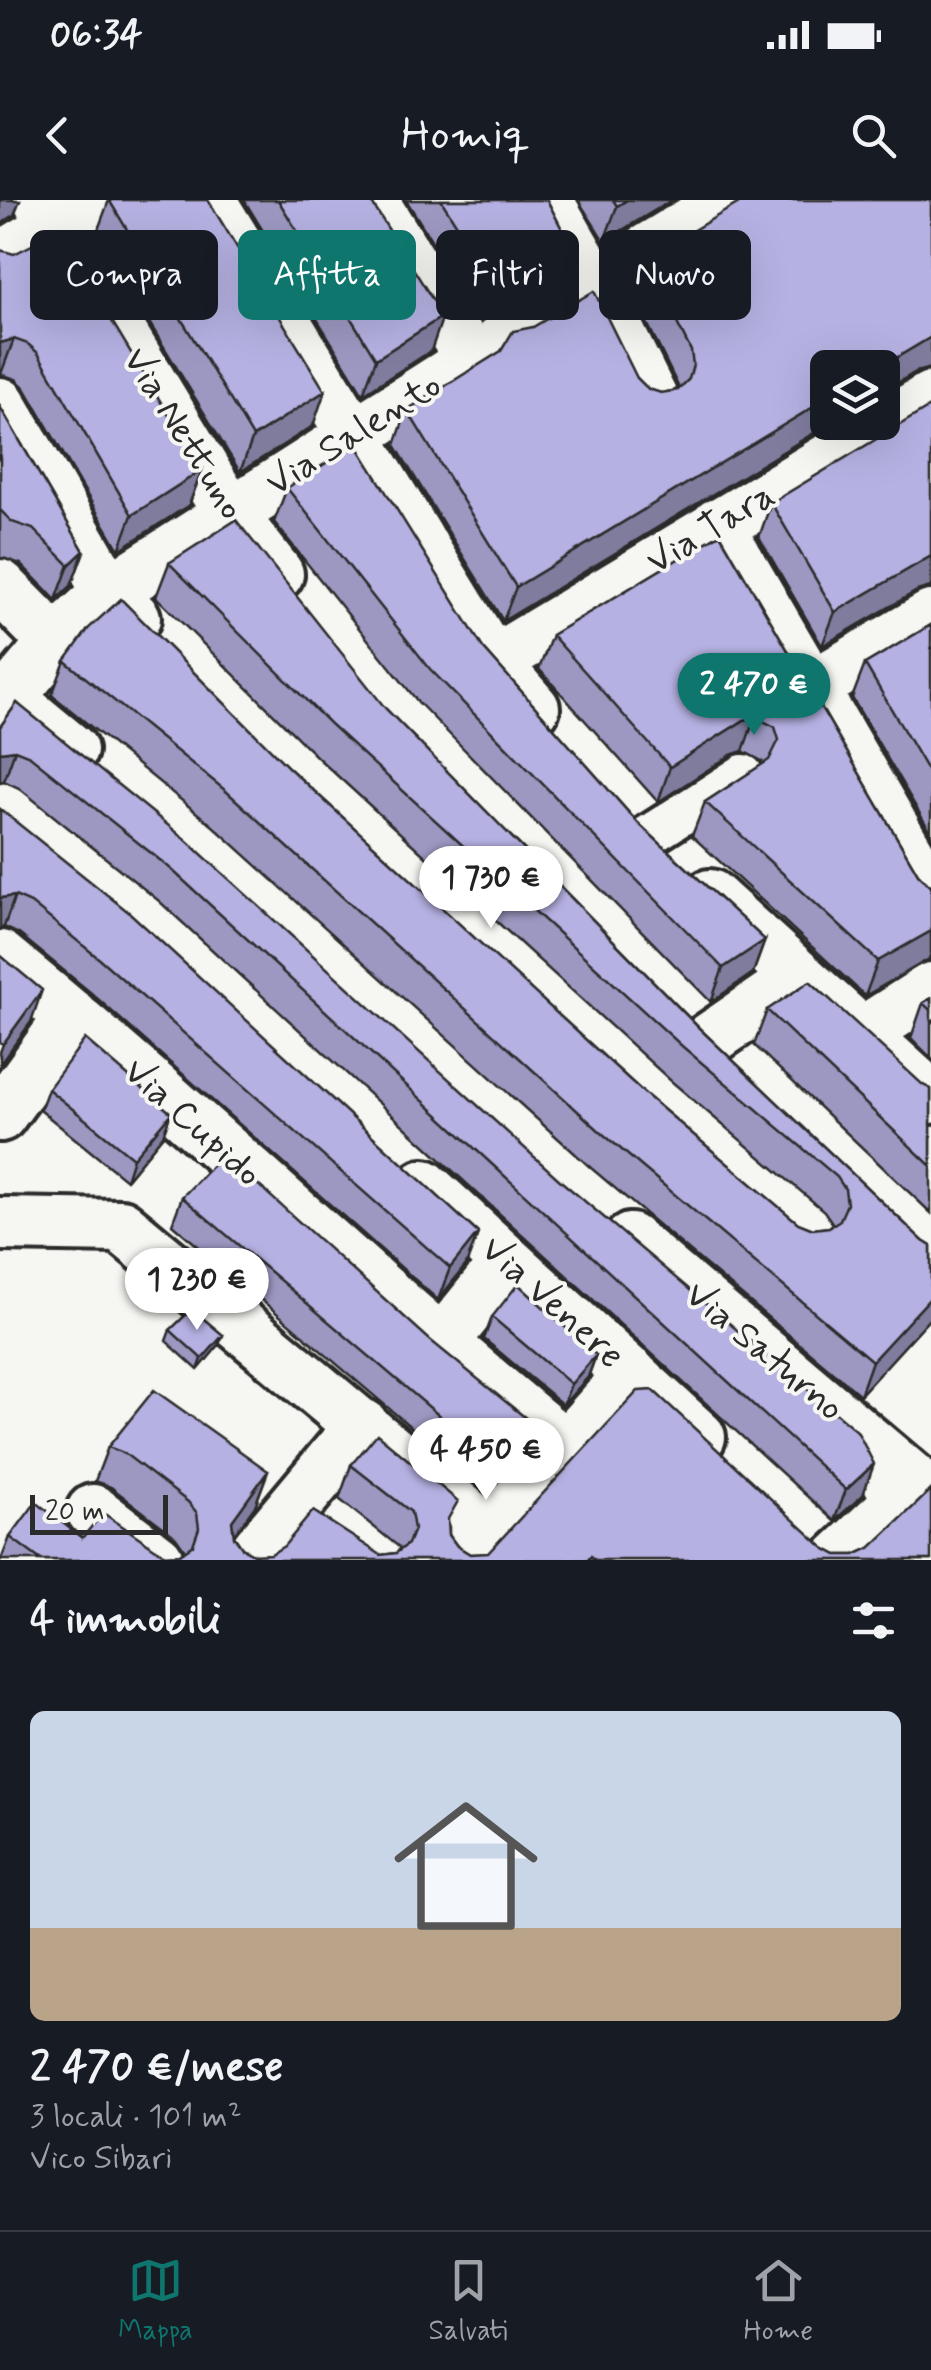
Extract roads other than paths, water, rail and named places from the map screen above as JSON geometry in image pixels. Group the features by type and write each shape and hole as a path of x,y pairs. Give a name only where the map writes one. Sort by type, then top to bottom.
{"street":[{"path":"210,200 492,662 570,749"},
{"path":"371,200 488,348"},
{"path":"546,200 594,282 651,398"},
{"name":"Via Salento","path":"116,786 8,698 55,642 122,584 488,348 730,200"},
{"path":"0,259 64,208"},
{"name":"Via Nettuno","path":"64,208 230,514 312,618"},
{"name":"Via Tara","path":"492,662 931,398"},
{"path":"0,404 162,646"},
{"path":"717,524 931,893"},
{"path":"0,586 55,642"},
{"path":"811,688 931,617"},
{"path":"743,775 635,822 798,979 931,1097"},
{"name":"Via Cupido","path":"0,957 72,1016 440,1345 565,1446"},
{"path":"749,1081 693,1028 798,979"},
{"path":"861,1034 931,990"},
{"path":"0,1116 72,1016"},
{"name":"Via Venere","path":"394,1158 731,1467"},
{"name":"Via Saturno","path":"586,1203 868,1438 931,1496"},
{"path":"0,1224 121,1226 362,1426 476,1546 631,1374"},
{"path":"440,1345 507,1262"},
{"path":"249,1560 362,1426"},
{"path":"824,1551 900,1501 868,1438"},
{"path":"295,1505 341,1538"},
{"path":"93,1512 157,1560"}]}
